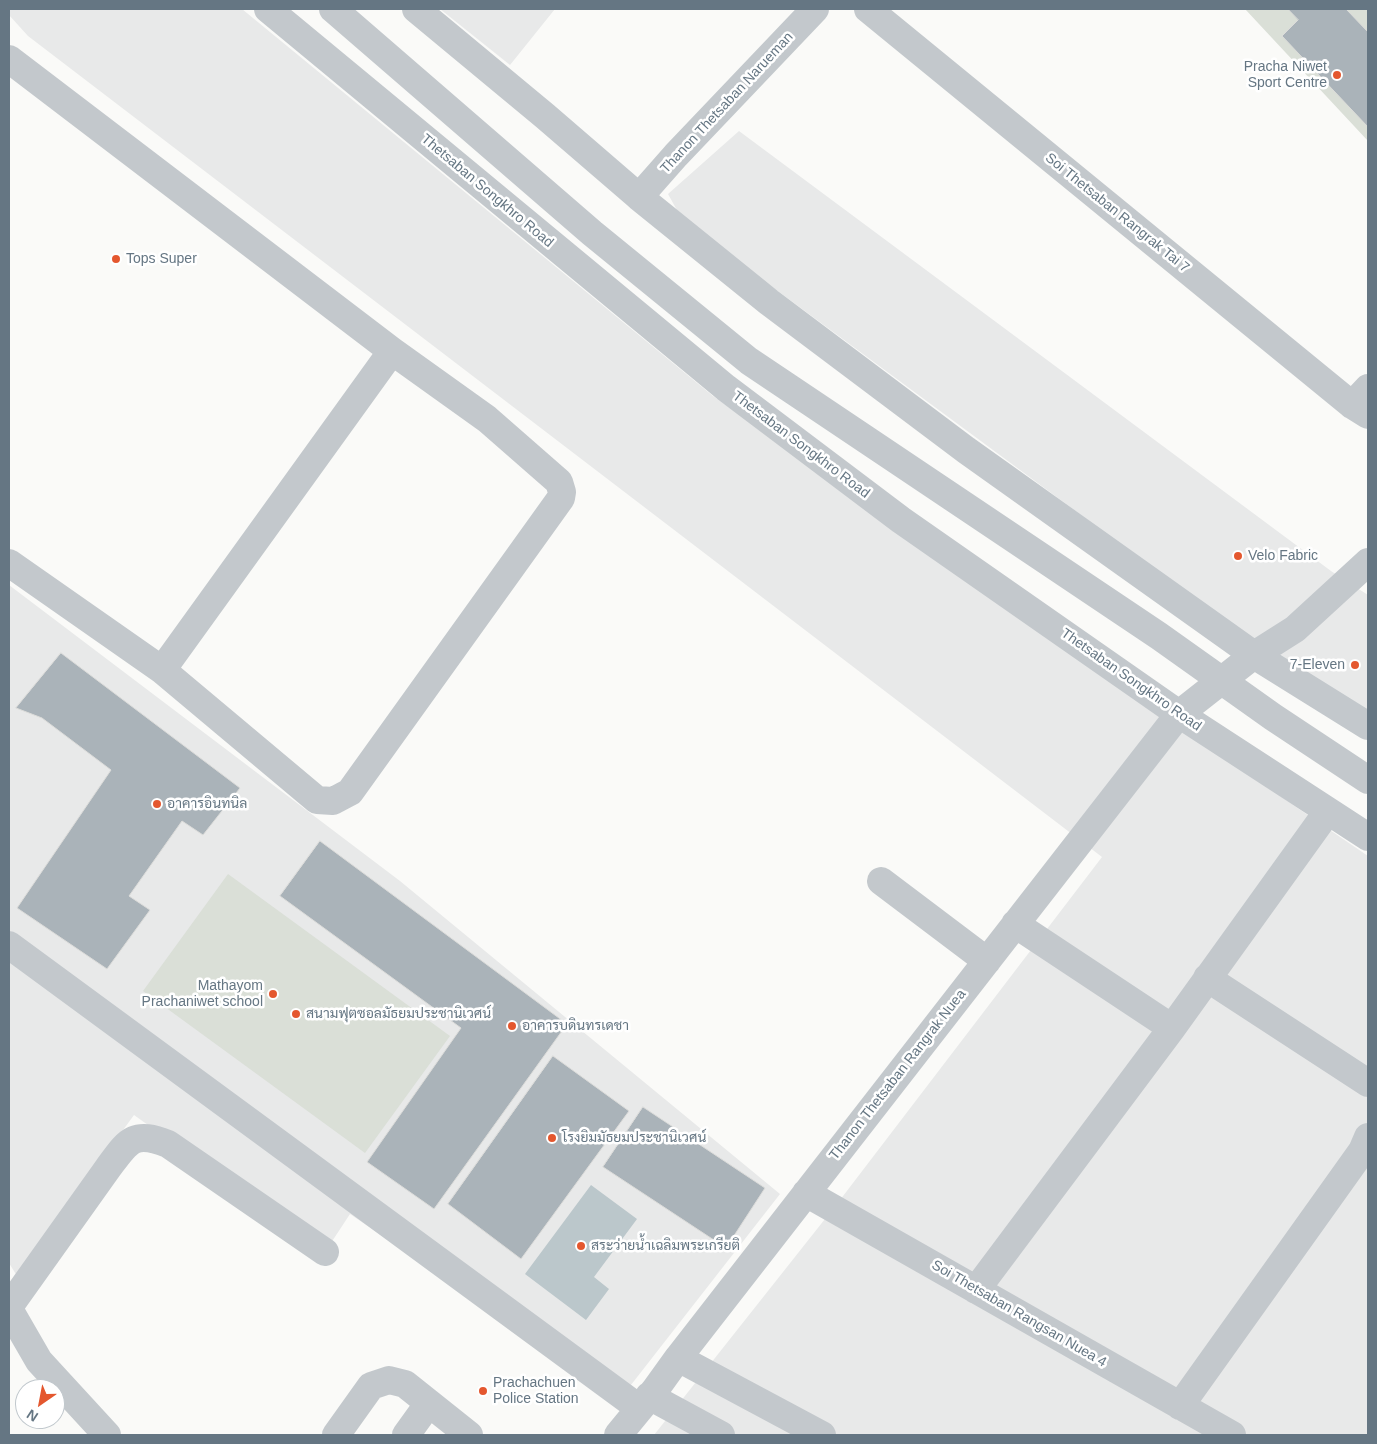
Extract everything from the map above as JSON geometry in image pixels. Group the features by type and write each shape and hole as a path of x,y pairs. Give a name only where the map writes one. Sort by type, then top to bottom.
{"street":[{"name":"Thetsaban Songkhro Road","path":"268,9 726,388 901,520 1179,714 1368,837"},
{"path":"332,9 592,233 748,361 1159,636 1273,717 1368,780"},
{"path":"416,9 545,116 639,198 769,302 966,450 1254,655 1368,726"},
{"name":"Thanon Thetsaban Narueman","path":"639,198 676,155 816,9"},
{"name":"Soi Thetsaban Rangrak Tai 7","path":"868,9 1363,403"},
{"path":"9,59 392,352 487,419 559,482 562,492 561,498 350,792 333,801 317,800 162,670 9,564"},
{"path":"162,670 392,352"},
{"name":"Thanon Thetsaban Rangrak Nuea","path":"618,1435 1179,714 1254,655 1295,629 1368,562"},
{"path":"976,1290 1172,1028 1328,811"},
{"path":"881,881 987,961"},
{"path":"1015,924 1172,1028"},
{"path":"9,945 644,1402 721,1435"},
{"path":"1207,978 1368,1082"},
{"path":"107,1435 39,1361 9,1308 123,1148 138,1137 154,1138 168,1144 325,1252"},
{"path":"1180,1406 1366,1148"},
{"name":"Soi Thetsaban Rangsan Nuea 4","path":"806,1193 1232,1435"},
{"path":"678,1358 822,1435"},
{"path":"336,1435 372,1386 389,1380 405,1384 469,1435"},
{"path":"406,1435 429,1403"}],"shaded area":[{"path":"9,9 242,9 713,396 1126,691 1368,856 1368,1435 654,1435 840,1200 1102,857 28,36 9,15"},
{"path":"440,9 555,9 510,65"},
{"name":"Pracha Niwet Sport Centre","path":"1245,9 1368,9 1368,141"},
{"path":"739,131 1331,571 1368,595 1368,719 1238,631 683,221 668,194"},
{"name":"Mathayom Prachaniwet school","path":"9,585 400,881 780,1194 620,1399 350,1214 325,1252 134,1115 17,1276 9,1263"},
{"name":"สนามฟุตซอลมัธยมประชานิเวศน์","path":"228,874 450,1036 365,1153 143,991"},
{"name":"สระว่ายนํ้าเฉลิมพระเกรียติ","path":"591,1185 637,1219 594,1277 609,1289 586,1320 525,1274"}],"building":[{"name":"Pracha Niwet Sport Centre","path":"1288,9 1346,9 1368,32 1368,127 1282,36 1298,20"},
{"name":"อาคารอินทนิล","path":"61,653 240,788 203,835 182,821 129,896 150,910 107,969 17,908 111,770 42,718 16,708"},
{"name":"อาคารบดินทรเดชา","path":"320,841 567,1024 434,1209 367,1162 461,1028 280,896"},
{"name":"โรงยิมมัธยมประชานิเวศน์","path":"553,1056 629,1111 521,1259 448,1204"},
{"path":"643,1107 765,1188 726,1248 603,1167"}],"place":[{"name":"Pracha Niwet Sport Centre","path":"1337,75"},
{"name":"Tops Super","path":"116,259"},
{"name":"Velo Fabric","path":"1238,556"},
{"name":"7-Eleven","path":"1355,665"},
{"name":"อาคารอินทนิล","path":"157,804"},
{"name":"Mathayom Prachaniwet school","path":"273,994"},
{"name":"สนามฟุตซอลมัธยมประชานิเวศน์","path":"296,1014"},
{"name":"อาคารบดินทรเดชา","path":"512,1026"},
{"name":"โรงยิมมัธยมประชานิเวศน์","path":"552,1138"},
{"name":"สระว่ายนํ้าเฉลิมพระเกรียติ","path":"581,1246"},
{"name":"Prachachuen Police Station","path":"483,1391"}]}
